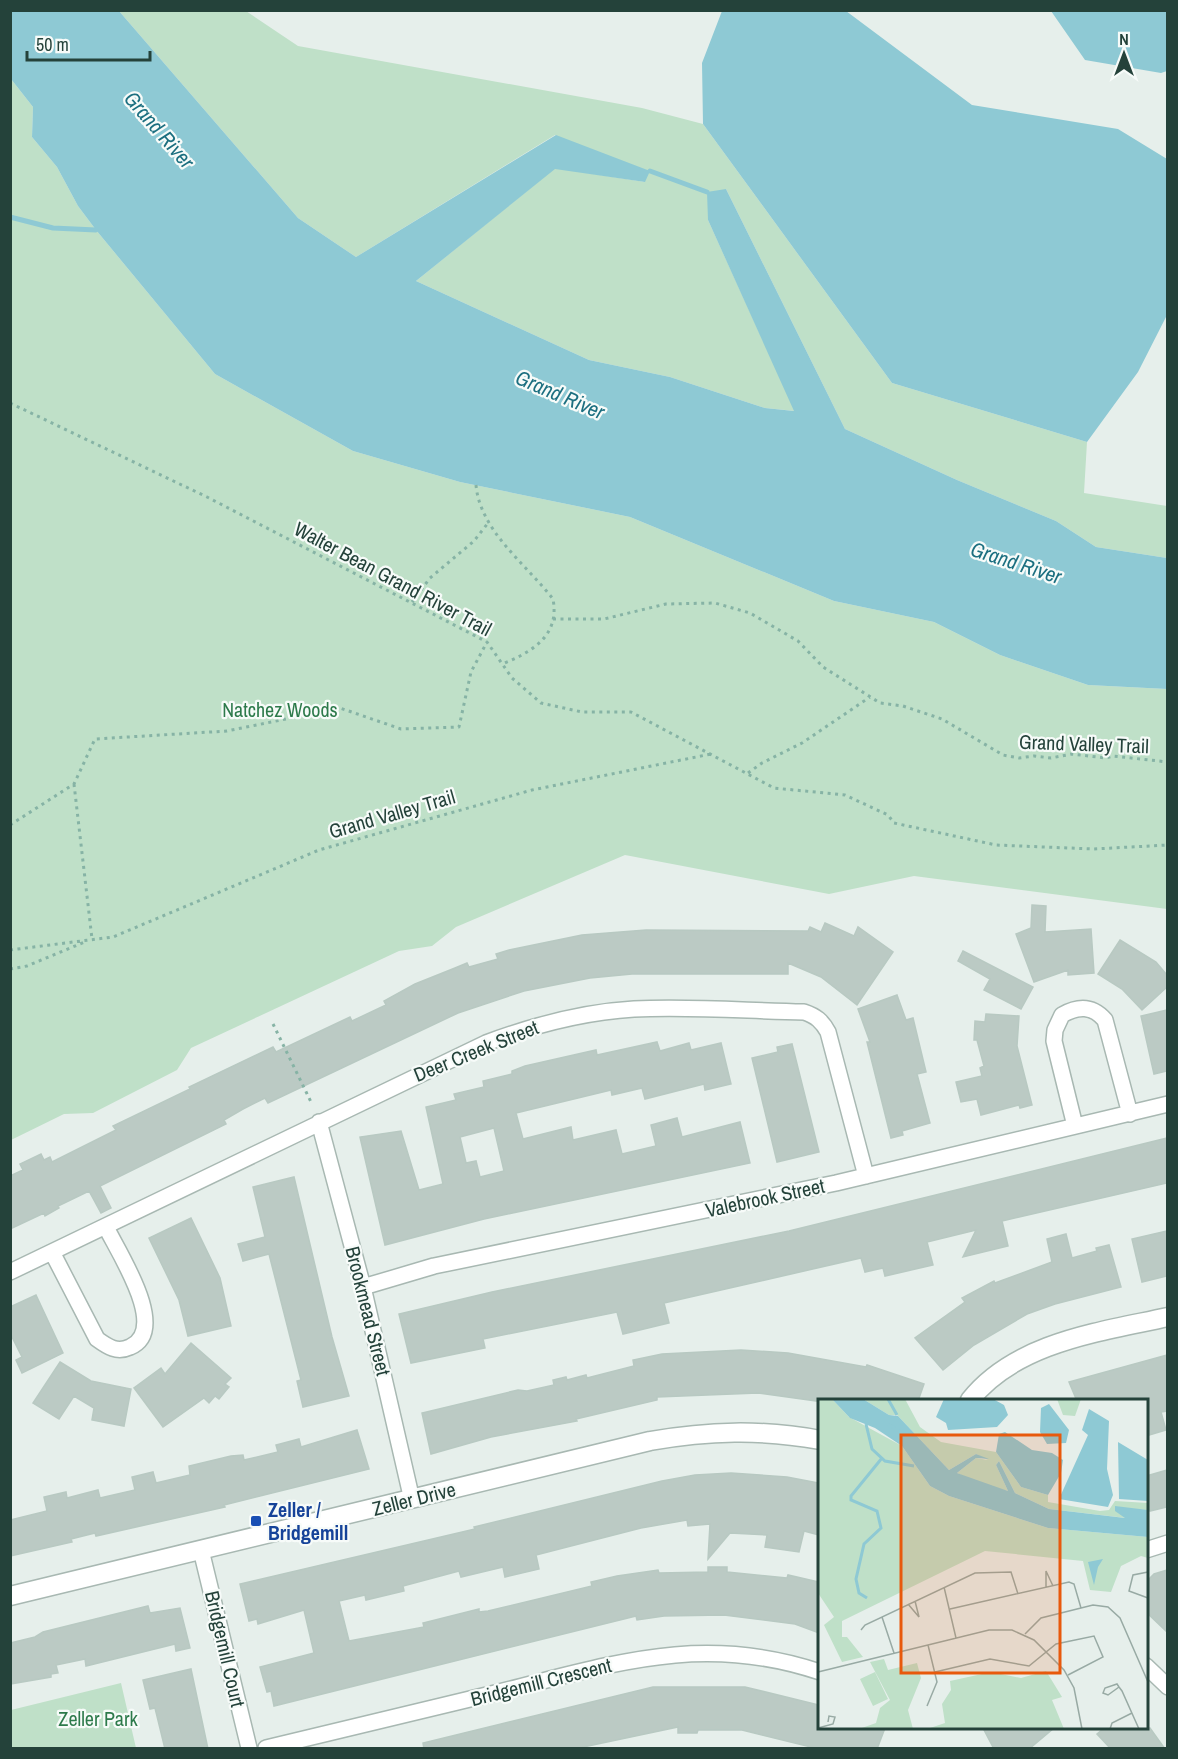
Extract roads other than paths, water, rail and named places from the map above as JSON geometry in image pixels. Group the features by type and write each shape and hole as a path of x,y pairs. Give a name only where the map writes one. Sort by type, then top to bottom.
{"street":[{"path":"1075,1126 1054,1041 1055,1030 1062,1015 1077,1008 1092,1010 1105,1020 1130,1114"},
{"name":"Deer Creek Street","path":"10,1272 486,1043 547,1022 634,1009 804,1012 819,1019 828,1032 866,1176"},
{"name":"Valebrook Street","path":"363,1287 434,1266 866,1176 1167,1104"},
{"name":"Brookmead Street","path":"319,1122 363,1287 412,1500"},
{"path":"52,1252 97,1338 108,1347 120,1350 133,1346 142,1337 147,1325 145,1307 106,1227"},
{"path":"972,1399 1002,1372 1037,1350 1088,1335 1167,1317"},
{"name":"Zeller Drive","path":"10,1596 650,1441 697,1433 748,1431 818,1440"},
{"path":"1148,1549 1167,1543"},
{"name":"Bridgemill Court","path":"201,1551 249,1749"},
{"name":"Bridgemill Crescent","path":"266,1749 662,1654 743,1655 774,1659 818,1672"},
{"path":"1148,1668 1167,1687"}],"water":[{"name":"Grand River","path":"11,11 119,11 298,218 356,257 556,135 650,171 645,182 555,169 416,281 589,360 670,377 765,408 794,411 708,220 707,192 726,189 845,429 957,480 1056,521 1096,547 1167,558 1167,689 1088,685 1000,655 934,622 834,601 630,517 460,482 353,451 215,374 96,230 78,206 57,167 32,137 33,107 11,79"},
{"path":"722,11 846,11 972,105 1118,129 1167,159 1167,315 1138,372 1087,442 892,383 703,124 702,63"},
{"path":"1051,11 1167,11 1167,71 1161,73 1085,60"}],"waterway":[{"path":"650,171 707,192"},
{"path":"10,217 53,228 96,230"}],"place":[{"name":"Zeller / Bridgemill","path":"256,1521"}],"park label":[{"name":"Natchez Woods","path":"280,710"},
{"name":"Zeller Park","path":"98,1719"}]}
